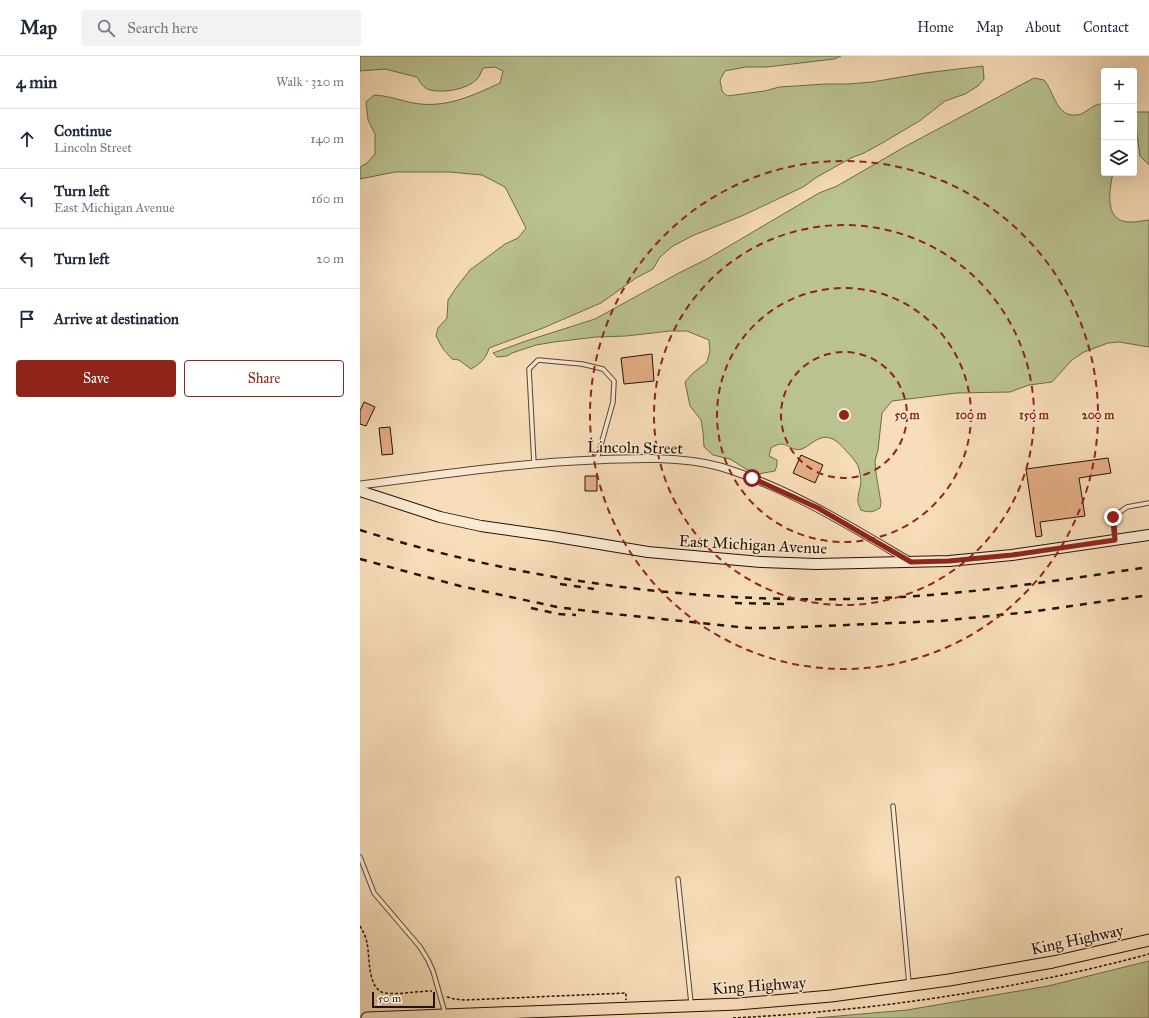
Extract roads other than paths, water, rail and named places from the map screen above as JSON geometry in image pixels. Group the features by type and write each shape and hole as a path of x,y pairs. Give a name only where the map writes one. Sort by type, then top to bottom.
{"main road":[{"name":"King Highway","path":"367,1018 692,1006 788,1000 910,986 1053,962 1149,940"}],"street":[{"name":"Lincoln Street","path":"360,485 480,469 534,464 655,458 701,463 720,467 752,478 818,508 911,562"},
{"name":"East Michigan Avenue","path":"360,491 440,517 481,526 648,552 761,562 816,564 949,561 1012,555 1149,535"}],"lane":[{"path":"534,464 529,369 538,360 582,364 603,369 614,381 613,402 597,460"},
{"path":"1115,540 1113,517 1127,507 1149,503"},
{"path":"893,806 910,986"},
{"path":"360,857 374,893 420,947 428,960 433,971 446,1015"},
{"path":"678,879 692,1006"}],"railway":[{"path":"360,530 423,548 488,564 553,577 684,594 750,598 816,599 916,596 1016,586 1149,567"},
{"path":"360,559 460,586 557,607 749,628 940,621 1029,612 1149,595"},
{"path":"560,584 594,589"},
{"path":"735,603 785,604"},
{"path":"531,608 558,614 576,615"}]}
